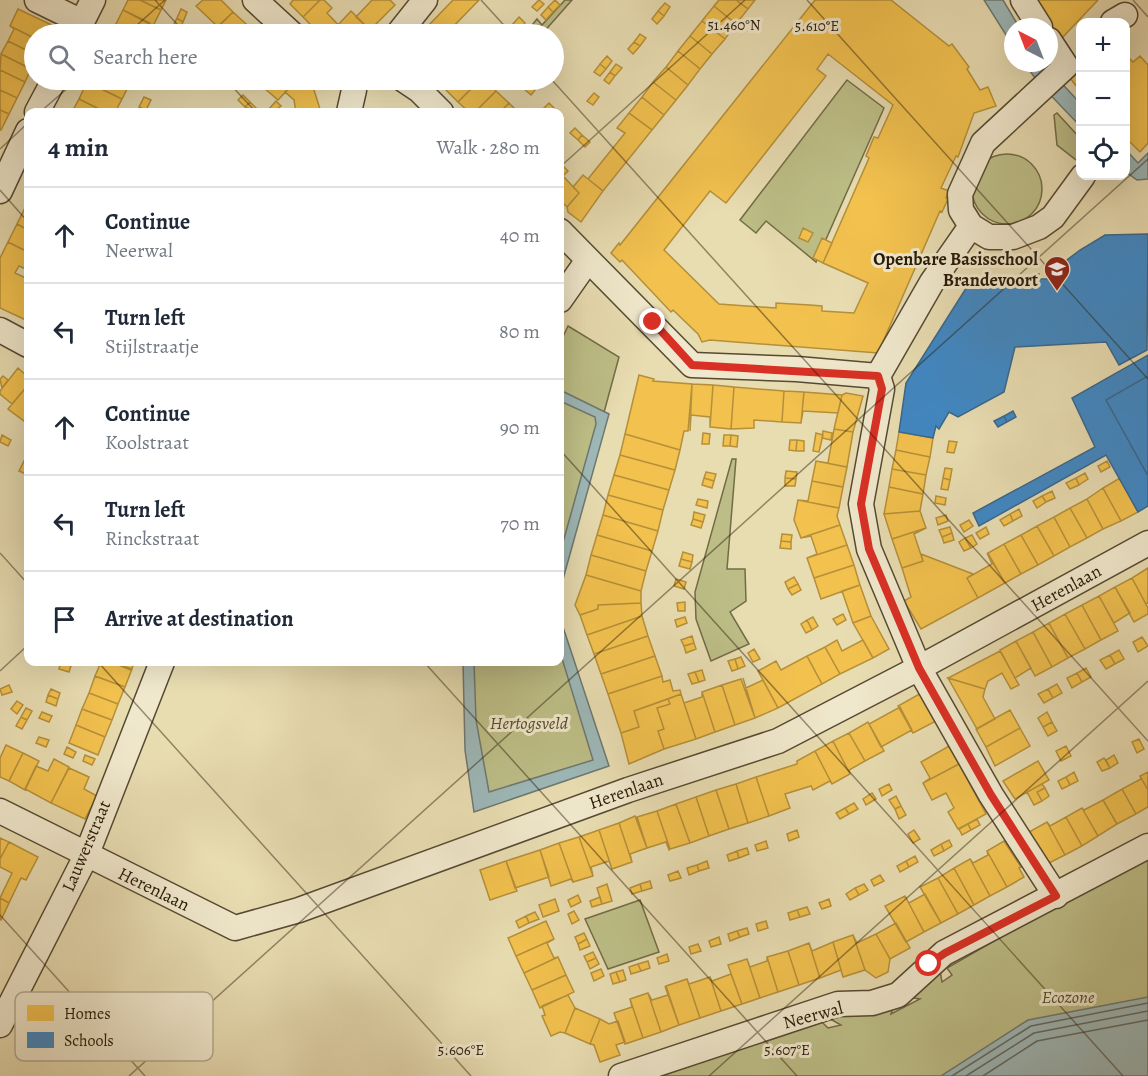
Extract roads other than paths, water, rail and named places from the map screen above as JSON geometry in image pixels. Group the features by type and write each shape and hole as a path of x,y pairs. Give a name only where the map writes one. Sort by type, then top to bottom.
{"street":[{"path":"37,0 73,24"},
{"path":"81,24 93,0"},
{"path":"255,0 281,24"},
{"path":"406,24 425,0"},
{"path":"1023,0 1035,18"},
{"path":"1061,70 983,143 960,194 961,210 971,226 989,237 1013,237 1039,228 1053,217 1080,180"},
{"path":"39,108 49,90"},
{"path":"350,108 354,90"},
{"path":"419,90 437,108"},
{"path":"0,191 24,140"},
{"path":"971,226 932,282 878,376 882,389 861,504 869,549 919,668 991,795 1056,896"},
{"path":"564,235 692,365 878,376"},
{"path":"564,294 588,260"},
{"path":"0,330 24,343"},
{"name":"Herenlaan","path":"0,811 234,928 299,910 605,798 778,741 919,668 1148,543"},
{"name":"Lauwerstraat","path":"17,992 86,856 160,666"},
{"name":"Neerwal","path":"621,1076 838,1004 872,1003 898,995 945,953 1148,846"},
{"name":"Lauwerstraat","path":"0,1025 15,996"}],"water":[{"path":"984,0 1003,0 1014,18 1004,18 1004,32"},
{"path":"1031,72 1051,72 1076,99 1076,122"},
{"path":"1148,153 1148,179 1137,180 1130,175 1130,154 1138,163"},
{"path":"564,392 609,414 564,576 564,539 596,424 595,417 564,403"},
{"path":"564,630 609,766 474,812 465,750 463,666 474,666 476,720 489,792 593,760 564,665"},
{"path":"1148,997 1148,1076 941,1076 1028,1020"}],"place":[{"name":"Openbare Basisschool Brandevoort","path":"1057,292"}],"park label":[{"name":"Hertogsveld","path":"529,723"},
{"name":"Ecozone","path":"1068,997"}]}
